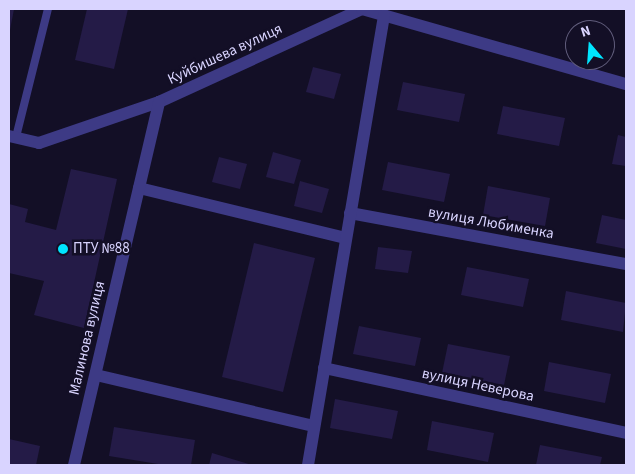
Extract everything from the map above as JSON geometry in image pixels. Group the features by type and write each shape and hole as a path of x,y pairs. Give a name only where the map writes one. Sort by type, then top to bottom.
{"street":[{"name":"Куйбишева вулиця","path":"12,137 39,143 160,102 362,9 626,84"},
{"path":"308,465 384,15"},
{"name":"Малинова вулиця","path":"74,465 160,102"},
{"path":"139,188 345,238"},
{"name":"вулиця Любименка","path":"350,213 626,264"},
{"name":"вулиця Неверова","path":"324,368 626,434"},
{"path":"96,375 314,426"}],"lane":[{"path":"12,137 48,9"}],"building":[{"path":"9,9 14,9 10,30 9,30"},
{"path":"87,9 128,9 114,69 75,60"},
{"path":"313,67 341,74 334,99 306,92"},
{"path":"403,82 465,94 459,122 397,110"},
{"path":"503,106 565,118 559,146 497,134"},
{"path":"618,135 626,137 626,166 612,164"},
{"path":"273,152 301,160 294,184 266,177"},
{"path":"219,157 247,164 240,189 212,182"},
{"path":"388,162 450,174 444,202 382,190"},
{"path":"71,169 117,179 84,328 34,315 44,281 9,273 9,204 28,209 25,222 56,230"},
{"path":"300,181 329,189 322,213 294,206"},
{"path":"488,186 550,198 545,226 483,215"},
{"path":"602,215 626,220 626,249 596,243"},
{"path":"254,243 315,258 283,392 222,377"},
{"path":"378,247 412,251 408,273 375,269"},
{"path":"467,267 529,279 523,307 461,295"},
{"path":"566,291 626,303 623,332 561,320"},
{"path":"359,326 421,338 415,366 353,354"},
{"path":"448,344 510,356 504,385 442,373"},
{"path":"549,362 611,374 605,403 544,391"},
{"path":"335,399 398,411 392,439 330,428"},
{"path":"432,421 494,433 488,462 427,450"},
{"path":"114,427 195,440 191,465 164,465 109,456"},
{"path":"9,439 40,446 36,465 9,465"},
{"path":"540,445 602,457 600,465 536,465"},
{"path":"212,453 252,465 209,465"}],"place":[{"name":"ПТУ №88","path":"63,249"}]}
